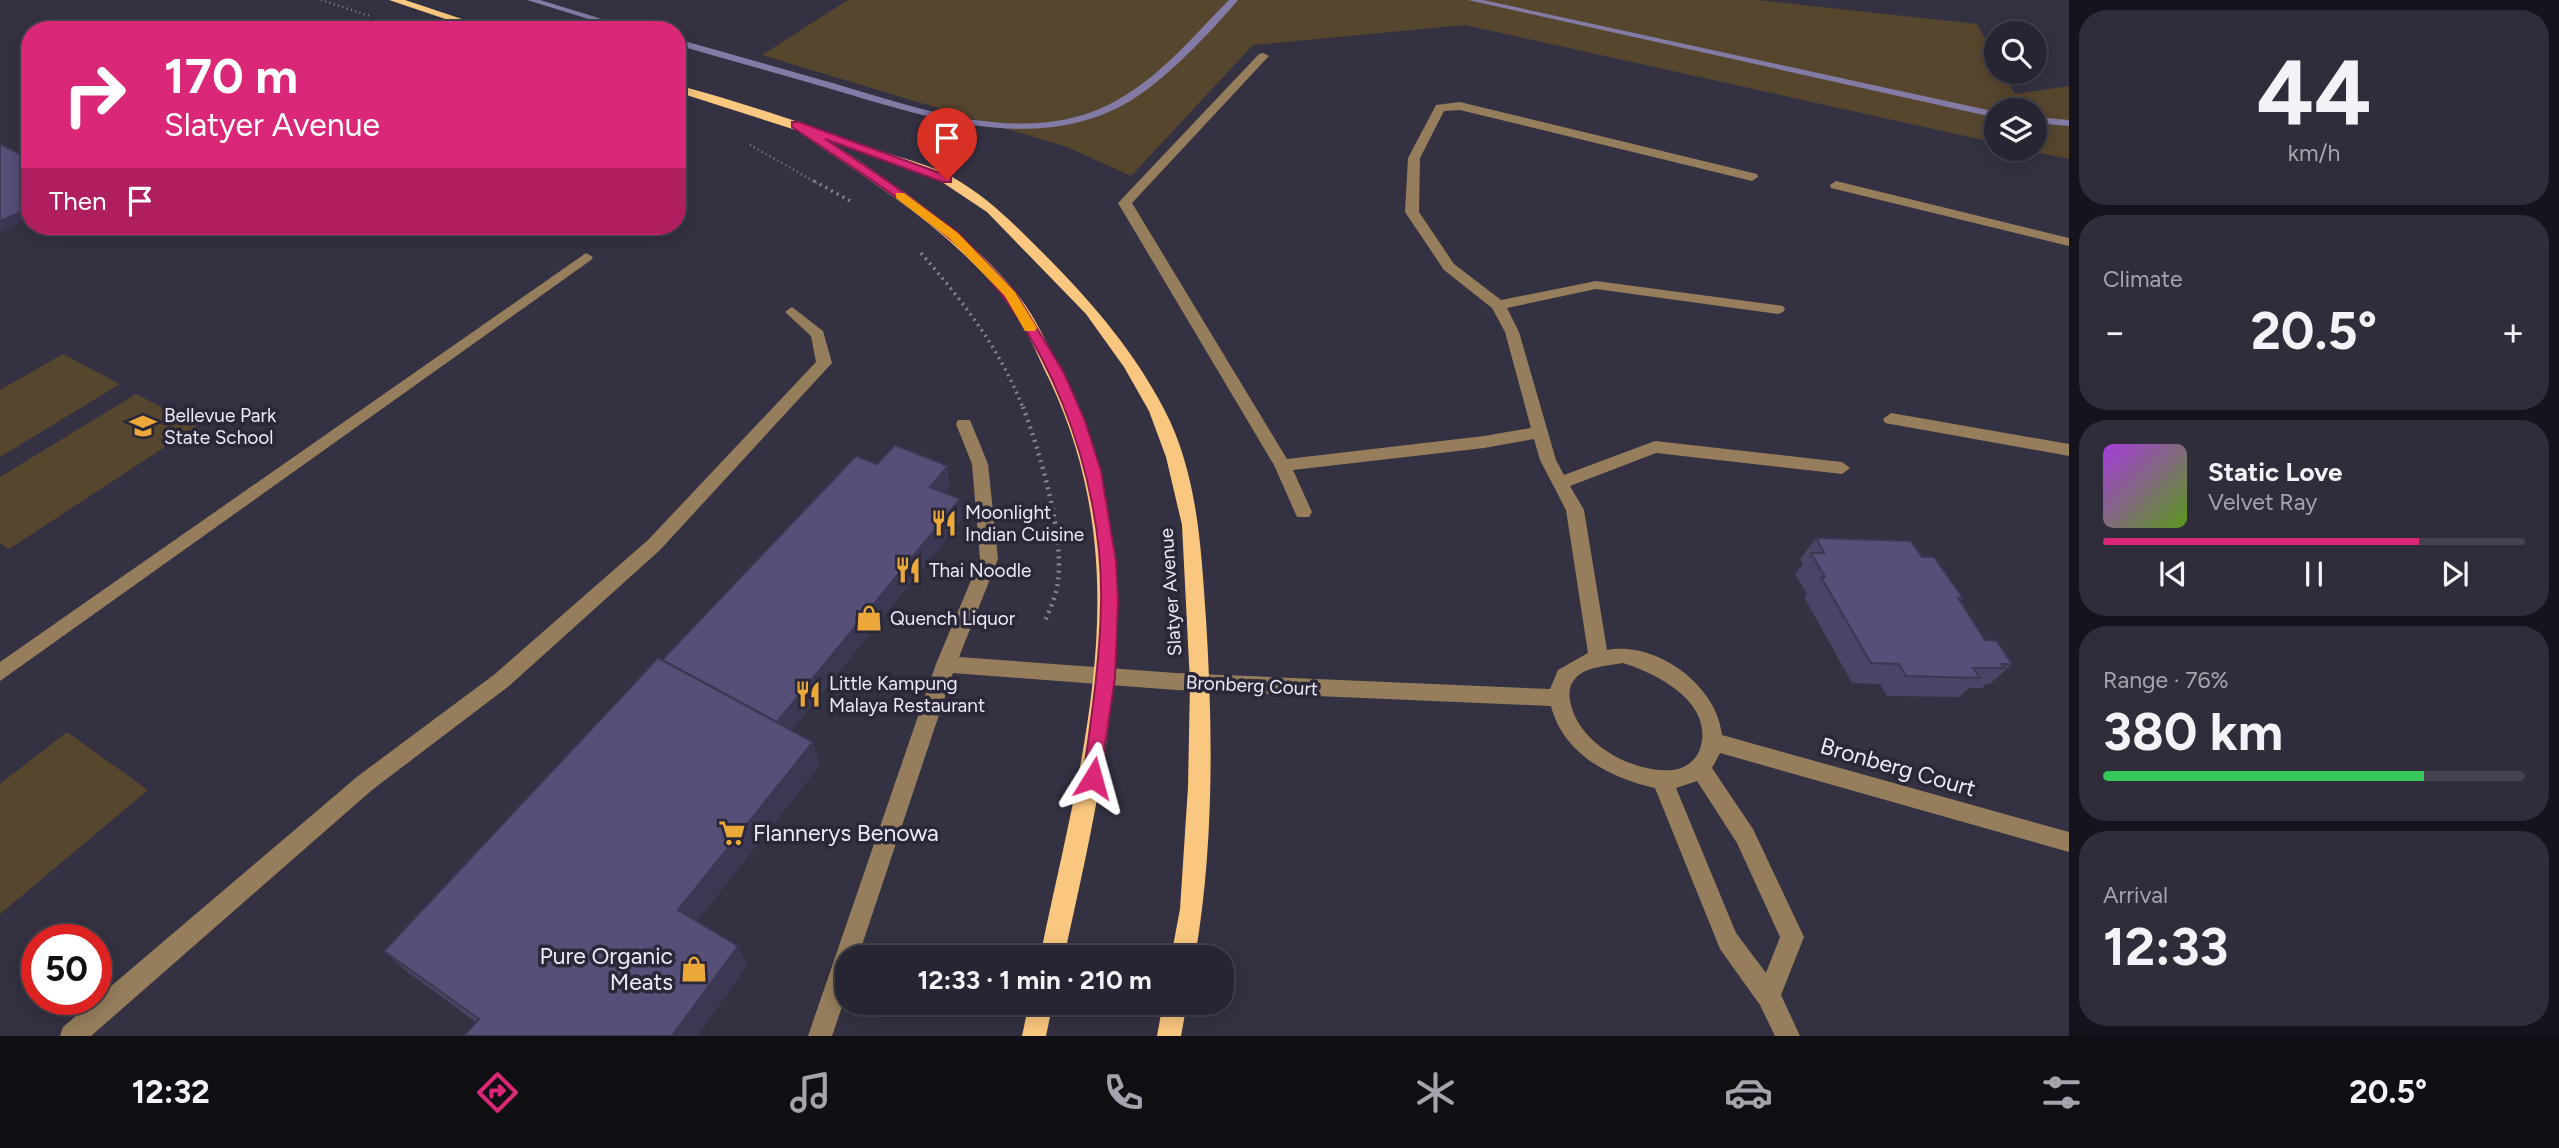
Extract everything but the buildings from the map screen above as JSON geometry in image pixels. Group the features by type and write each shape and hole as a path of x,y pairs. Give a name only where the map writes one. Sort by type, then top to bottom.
{"main road":[{"path":"394,0 461,21"},
{"name":"Slatyer Avenue","path":"686,91 796,124 947,180 992,209 1091,311 1130,365 1157,411 1174,457 1191,525 1200,683 1199,787 1191,909 1185,945"},
{"name":"Slatyer Avenue","path":"796,124 954,235 1010,294 1057,373 1078,421 1095,484 1108,561 1110,602 1106,678 1093,778 1055,945"},
{"path":"1034,1036 1038,1015"},
{"path":"1169,1036 1173,1015"}],"lane":[{"path":"1262,56 1125,203 1282,465 1303,512"},
{"path":"1598,656 1576,510 1548,460 1511,332 1498,304 1449,268 1412,212 1414,158 1440,108 1460,106 1752,177"},
{"path":"1836,185 2069,242"},
{"path":"0,673 586,257"},
{"path":"1498,304 1596,285 1777,309"},
{"path":"72,1036 365,783 502,680 654,545 824,363 818,334 792,312"},
{"path":"1891,419 2069,450"},
{"path":"820,1036 946,664 989,559 980,464 964,424"},
{"path":"1282,465 1483,442 1539,432"},
{"path":"1560,483 1655,447 1843,468"},
{"path":"1622,655 1650,663 1676,677 1697,696 1710,719 1714,741 1710,756 1700,768 1684,777 1662,780 1632,775 1604,762 1580,743 1564,721 1558,698 1562,678 1576,663 1598,656 1622,655"},
{"name":"Bronberg Court","path":"946,664 1106,678 1558,698"},
{"name":"Bronberg Court","path":"1714,741 2069,842"},
{"path":"1700,768 1745,836 1792,937 1769,996"},
{"path":"1662,780 1728,941 1769,996 1788,1036"}],"path":[{"path":"741,141 813,178 859,207"},
{"path":"910,245 966,305 1009,373 1037,439 1059,559 1057,596 1044,623"}],"shaded area":[{"path":"848,0 1758,0 1977,24 1984,37 1984,84 2010,84 2015,94 2069,86 2069,159 2047,154 2047,98 1984,98 1984,140 1465,25 1253,45 1131,176 1067,147 762,55"},
{"path":"63,354 120,384 0,457 0,390"},
{"path":"136,394 197,426 9,549 0,543 0,477"},
{"path":"67,732 148,790 0,914 0,784"}],"waterway":[{"path":"531,0 603,21"},
{"path":"686,45 938,116 1013,126 1049,124 1085,117 1120,103 1134,94 1164,70 1234,0"},
{"path":"1472,0 1984,112"},
{"path":"2047,121 2069,123"}],"slow traffic":[{"path":"900,195 954,235 1010,294 1030,328"}],"place":[{"name":"Bellevue Park State School","path":"143,426"},
{"name":"Moonlight Indian Cuisine","path":"944,523"},
{"name":"Thai Noodle","path":"908,570"},
{"name":"Quench Liquor","path":"869,618"},
{"name":"Little Kampung Malaya Restaurant","path":"808,694"},
{"name":"Flannerys Benowa","path":"732,833"},
{"name":"Pure Organic Meats","path":"694,969"}],"route":[{"path":"947,180 796,124 954,235 1010,294 1057,373 1078,421 1093,471 1108,561 1110,602 1106,678 1093,778"}]}
